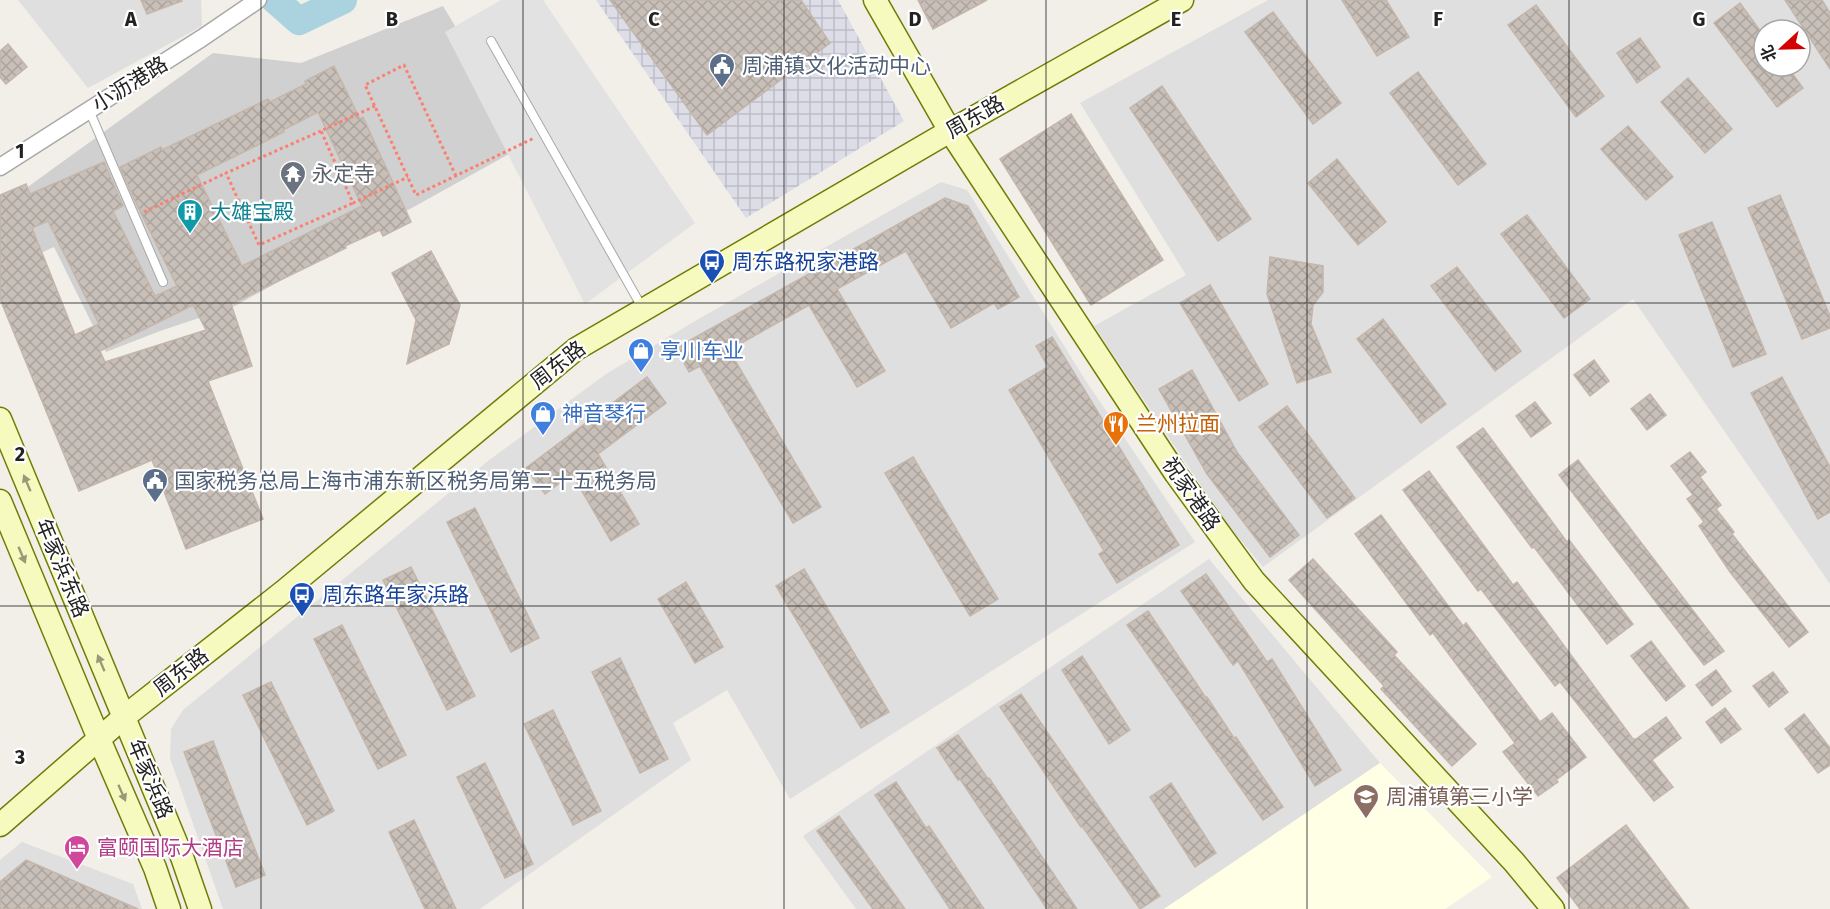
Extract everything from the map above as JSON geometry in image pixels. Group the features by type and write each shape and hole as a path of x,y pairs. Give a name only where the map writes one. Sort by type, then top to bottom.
{"street":[{"name":"小沥港路","path":"0,167 258,0"},
{"name":"祝家港路","path":"875,0 950,131 1176,474 1254,581 1514,862 1553,909"},
{"name":"周东路","path":"0,825 124,717 283,592 576,349 950,131 1182,0"},
{"name":"年家浜东路","path":"0,419 124,717"},
{"name":"年家浜东路","path":"0,501 99,739"},
{"name":"年家浜路","path":"124,717 182,857 200,909"},
{"name":"年家浜路","path":"99,739 155,868 169,909"}],"lane":[{"path":"491,41 643,310"},
{"path":"89,110 163,282"}],"path":[{"path":"456,176 404,65 365,85 416,195 456,176 544,134"},
{"path":"135,216 375,106"},
{"path":"321,131 353,203"},
{"path":"226,173 259,245 408,177"}],"shaded area":[{"path":"18,0 201,0 202,26 88,88"},
{"path":"501,0 543,0 695,223 585,304 445,32"},
{"name":"周浦镇文化活动中心","path":"596,0 838,0 904,121 746,218"},
{"path":"1268,0 1830,0 1830,584 1633,299 1263,567 1224,520 1094,326 1186,275 1080,103"},
{"name":"永定寺","path":"443,6 527,144 235,306 106,352 54,247 0,271 0,207 213,53 301,63"},
{"path":"941,182 967,190 1086,381 1195,542 790,799 727,690 673,723 691,760 480,909 223,909 170,758 171,729 183,710 488,461 606,374"},
{"path":"1209,559 1380,763 1164,909 856,909 803,836"},
{"name":"周浦镇第三小学","path":"1380,763 1492,877 1445,909 1164,909"},
{"path":"22,842 133,884 142,909 0,909 0,860"}],"building":[{"path":"141,0 181,0 182,1 147,14"},
{"name":"周浦镇文化活动中心","path":"610,0 801,0 830,43 707,135"},
{"path":"918,0 987,0 933,29"},
{"path":"1342,0 1386,0 1409,37 1377,56"},
{"path":"1785,0 1822,0 1830,13 1830,69 1812,41 1812,18 1797,18"},
{"path":"1740,3 1752,20 1752,74 1714,23"},
{"path":"1536,5 1604,96 1576,117 1508,25"},
{"path":"1273,12 1341,103 1313,124 1245,32"},
{"path":"1640,38 1660,67 1637,83 1617,53"},
{"path":"8,44 27,67 6,84 0,77 0,51"},
{"path":"334,66 360,119 363,117 411,222 383,236 380,230 231,304 252,366 208,381 263,519 186,549 152,460 79,491 0,299 0,195 26,184 30,194 104,162 123,206 113,211 155,296 177,286 120,167 161,147 162,150 268,99 270,102 306,84 305,81","holes":["318,112 362,206 242,266 197,175 284,132 283,130","48,221 99,324 75,335 32,228","193,305 206,330 105,362 100,351"]},
{"path":"1418,72 1486,164 1458,185 1390,93"},
{"path":"1688,78 1732,129 1705,153 1661,102"},
{"path":"1755,78 1796,78 1803,88 1777,107"},
{"path":"1162,86 1251,219 1218,241 1130,108"},
{"path":"1071,114 1163,260 1091,305 1000,159"},
{"path":"1628,126 1673,177 1646,200 1601,149"},
{"path":"1337,159 1386,222 1358,245 1308,183"},
{"path":"1780,195 1830,316 1830,328 1802,339 1748,208"},
{"path":"945,198 968,206 1019,297 998,309 994,303 951,328 906,251 837,289 885,371 857,387 809,305 729,350 821,507 793,523 700,366 689,372 676,348"},
{"path":"1527,215 1590,299 1564,318 1501,234"},
{"path":"1712,222 1766,354 1733,367 1679,235"},
{"path":"431,251 460,305 449,344 407,364 416,320 392,273"},
{"path":"1270,257 1323,266 1323,292 1313,305 1311,324 1331,372 1297,383 1267,294"},
{"path":"1457,267 1521,351 1495,371 1431,286"},
{"path":"1210,285 1268,384 1239,401 1180,303"},
{"path":"1383,319 1446,404 1421,423 1357,339"},
{"path":"1052,337 1179,545 1117,583 1099,554 1104,551 1009,390 1048,367 1036,346"},
{"path":"1594,360 1609,381 1590,396 1574,375"},
{"path":"1192,370 1237,452 1299,535 1270,557 1207,474 1159,389"},
{"path":"647,377 666,403 598,454 639,524 611,541 572,474 545,494 526,468"},
{"path":"1782,377 1830,467 1830,512 1818,519 1751,393"},
{"path":"1650,394 1666,415 1647,430 1631,409"},
{"path":"1535,402 1551,423 1531,437 1516,416"},
{"path":"1287,406 1355,498 1327,518 1259,427"},
{"path":"1483,428 1567,542 1569,540 1633,624 1607,644 1457,447"},
{"path":"1690,452 1706,472 1700,477 1721,505 1716,509 1734,532 1732,534 1808,632 1789,647 1730,572 1699,526 1704,522 1687,499 1693,495 1671,466"},
{"path":"913,457 998,599 970,616 885,473"},
{"path":"1578,460 1724,651 1704,665 1559,475"},
{"path":"1429,471 1513,585 1517,582 1633,739 1666,717 1681,738 1652,760 1673,787 1654,801 1560,682 1555,686 1481,589 1478,591 1403,490"},
{"path":"475,508 539,638 511,652 447,522"},
{"path":"1381,515 1463,626 1466,623 1540,722 1552,713 1586,757 1538,796 1503,752 1515,743 1433,633 1430,635 1355,534"},
{"path":"1313,559 1397,652 1394,655 1476,744 1452,766 1381,689 1384,686 1289,580"},
{"path":"411,567 475,696 447,710 383,580"},
{"path":"804,569 889,712 861,728 776,586"},
{"path":"1206,574 1267,662 1272,659 1341,770 1315,786 1238,661 1233,665 1181,591"},
{"path":"686,582 723,647 695,663 658,599"},
{"path":"1148,611 1283,807 1263,820 1127,625"},
{"path":"342,625 406,755 378,769 314,639"},
{"path":"1651,641 1685,686 1666,701 1631,656"},
{"path":"1082,656 1130,730 1109,744 1062,670"},
{"path":"620,658 668,759 640,773 592,672"},
{"path":"1716,670 1731,691 1712,706 1696,685"},
{"path":"1773,672 1788,692 1769,707 1753,686"},
{"path":"271,682 334,811 307,825 243,695"},
{"path":"1021,694 1160,896 1140,909 1000,707"},
{"path":"1725,708 1741,729 1721,743 1706,722"},
{"path":"553,710 601,811 573,825 524,724"},
{"path":"1804,714 1830,748 1830,765 1818,773 1785,729"},
{"path":"958,735 1077,909 1047,909 960,779 958,780 937,748"},
{"path":"213,741 265,875 236,887 184,752"},
{"path":"485,763 533,864 505,878 457,777"},
{"path":"896,782 926,828 929,826 984,909 950,909 875,795"},
{"path":"1171,783 1216,853 1195,867 1150,797"},
{"path":"839,816 905,909 873,909 817,831"},
{"path":"414,820 456,909 425,909 389,832"},
{"path":"1626,825 1689,909 1580,909 1557,878"},
{"path":"26,860 138,909 0,909 0,882"}],"waterway":[{"path":"275,0 299,21 343,0"}],"place":[{"name":"周浦镇文化活动中心","path":"722,89"},
{"name":"永定寺","path":"293,197"},
{"name":"大雄宝殿","path":"190,235"},
{"name":"周东路祝家港路","path":"712,285"},
{"name":"享川车业","path":"641,374"},
{"name":"神音琴行","path":"543,437"},
{"name":"兰州拉面","path":"1116,447"},
{"name":"国家税务总局上海市浦东新区税务局第二十五税务局","path":"155,504"},
{"name":"周东路年家浜路","path":"302,618"},
{"name":"周浦镇第三小学","path":"1366,820"},
{"name":"富颐国际大酒店","path":"77,871"}]}
